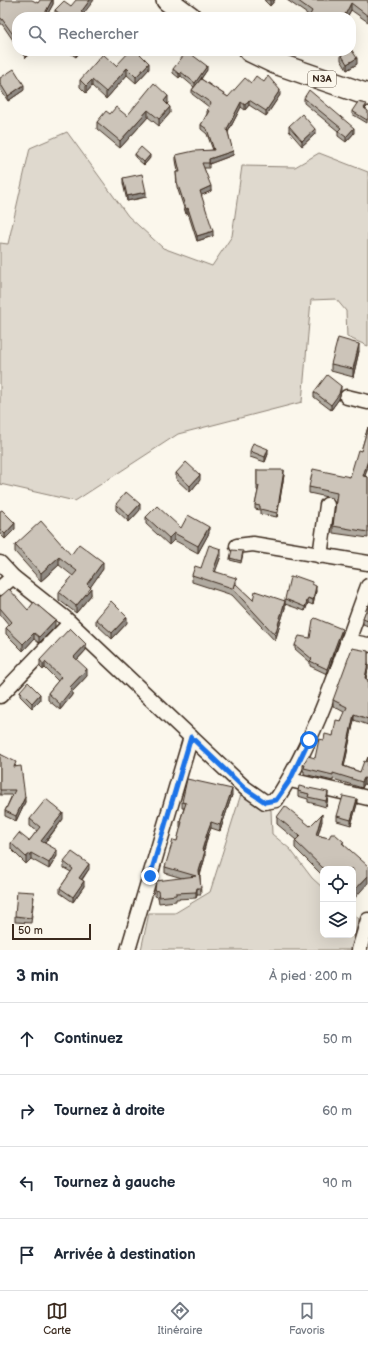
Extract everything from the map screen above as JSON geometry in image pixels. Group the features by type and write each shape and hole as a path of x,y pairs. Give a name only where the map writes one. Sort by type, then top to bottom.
{"highway":[{"path":"167,0 172,6 182,12"},
{"name":"N3A","path":"260,56 275,63 368,94"}],"street":[{"path":"347,397 368,402"},
{"path":"320,556 327,505"},
{"path":"237,546 253,544 368,564"},
{"path":"0,563 13,577 70,623 244,788 265,802 276,800 290,780 309,740 368,586"},
{"path":"0,588 13,577"},
{"path":"0,696 70,623"},
{"path":"348,641 368,645"},
{"path":"128,950 191,737"},
{"path":"290,780 368,798"},
{"path":"359,950 368,920"}],"shaded area":[{"path":"67,132 128,216 163,248 212,266 232,236 242,166 295,167 319,153 368,172 368,346 347,337 346,311 336,299 311,300 302,402 178,434 75,501 0,484 0,243 8,244 30,148"},
{"path":"241,794 271,810 272,834 290,849 312,878 320,885 320,938 354,938 351,950 141,950 149,913 175,913 210,892"},
{"path":"356,916 359,919 356,931"}],"building":[{"path":"0,0 32,0 38,3 40,0 52,0 46,12 12,12 12,33 0,18"},
{"path":"76,0 90,0 81,12 58,12 55,10 64,1 71,6"},
{"path":"297,0 368,1 368,16 351,3 346,12 312,11"},
{"path":"101,56 105,56 116,66 125,56 142,56 149,63 136,77 127,68 106,92 92,80 86,86 80,80"},
{"path":"183,56 194,56 207,66 195,83 181,72 179,74 173,69"},
{"path":"342,56 356,56 357,58 347,64"},
{"path":"14,69 24,85 8,96 0,83 0,78"},
{"path":"256,76 264,82 268,76 280,90 266,111 249,100 245,105 241,102 227,129 233,151 209,159 209,163 202,163 211,186 200,191 213,231 197,236 188,208 186,209 177,182 176,172 180,172 176,155 194,151 214,150 207,129 201,125 209,111 207,110 211,103 192,90 201,79 228,97 245,78 251,83"},
{"path":"154,83 168,96 164,101 170,107 159,119 148,110 120,141 97,122 106,111 110,114 116,107 127,116"},
{"path":"309,90 354,128 346,137 338,131 341,128 304,98"},
{"path":"358,102 367,104 364,108 368,111 367,120 352,111"},
{"path":"302,114 315,129 302,141 289,126"},
{"path":"141,147 150,155 144,162 135,154"},
{"path":"142,174 146,192 127,196 123,178"},
{"path":"338,338 359,344 353,369 331,364"},
{"path":"327,375 341,386 339,394 331,405 314,392"},
{"path":"368,427 368,460 363,476 368,477 368,532 333,526 337,493 309,487 313,469 350,477 358,450 361,451"},
{"path":"253,443 268,449 265,457 250,451"},
{"path":"186,462 200,475 190,486 176,473"},
{"path":"257,470 284,470 277,513 260,509 260,506 255,505 259,486 257,486"},
{"path":"126,492 140,504 129,516 116,504"},
{"path":"157,506 181,528 188,515 209,527 198,546 174,533 169,538 146,517"},
{"path":"2,510 15,523 5,534 0,529 0,511"},
{"path":"41,521 71,555 79,544 103,562 87,584 91,588 76,606 59,592 77,571 59,557 41,573 15,545"},
{"path":"209,545 221,549 213,571 236,578 233,588 236,584 253,600 255,591 285,601 275,635 232,588 192,575 195,566 201,568"},
{"path":"232,550 243,551 241,561 230,558"},
{"path":"295,576 312,582 312,584 316,586 313,600 308,598 305,607 285,599 290,577 294,578"},
{"path":"9,589 28,610 34,602 55,620 39,637 34,633 23,644 6,628 12,622 0,608 0,597"},
{"path":"111,601 127,617 112,633 96,619"},
{"path":"368,605 368,620 363,618"},
{"path":"315,618 342,629 327,669 310,661 312,659 295,645 299,636 310,638 313,620"},
{"path":"70,628 86,644 74,657 87,669 70,687 72,689 60,704 48,693 61,677 45,662 43,664 40,660"},
{"path":"352,648 368,651 368,663 365,678 368,680 368,719 354,714 343,766 360,772 364,761 366,762 368,757 368,779 364,778 362,782 333,773 333,775 304,768 305,765 303,765 308,756 315,758 319,739 324,740 325,734 333,736 336,720 341,721 347,707 333,700"},
{"path":"28,682 40,694 32,703 20,691"},
{"path":"0,754 16,762 14,767 21,766 25,797 16,816 5,811 15,790 0,790"},
{"path":"187,779 232,789 220,825 211,822 208,830 202,850 205,851 199,871 201,888 197,888 196,892 176,893 176,895 159,897 158,891 155,890 156,881 196,876 165,867 173,840 177,841 182,822 180,821 186,803 182,802"},
{"path":"299,786 328,792 326,801 308,797 309,794 298,791"},
{"path":"343,796 357,799 351,820 337,816"},
{"path":"46,799 63,813 41,841 57,850 49,863 31,853 26,857 11,843 19,833 29,841 40,827 30,819"},
{"path":"285,806 310,826 322,814 316,835 329,838 331,834 335,834 344,842 342,843 368,866 368,876 356,889 356,866 321,866 295,841 300,836 277,817"},
{"path":"72,852 89,864 79,878 84,881 73,897 60,888 73,869 64,862"},
{"path":"17,891 34,892 31,918 15,916"}],"route":[{"path":"150,876 191,737 244,788 265,802 271,803 276,800 290,780 309,740"}]}
